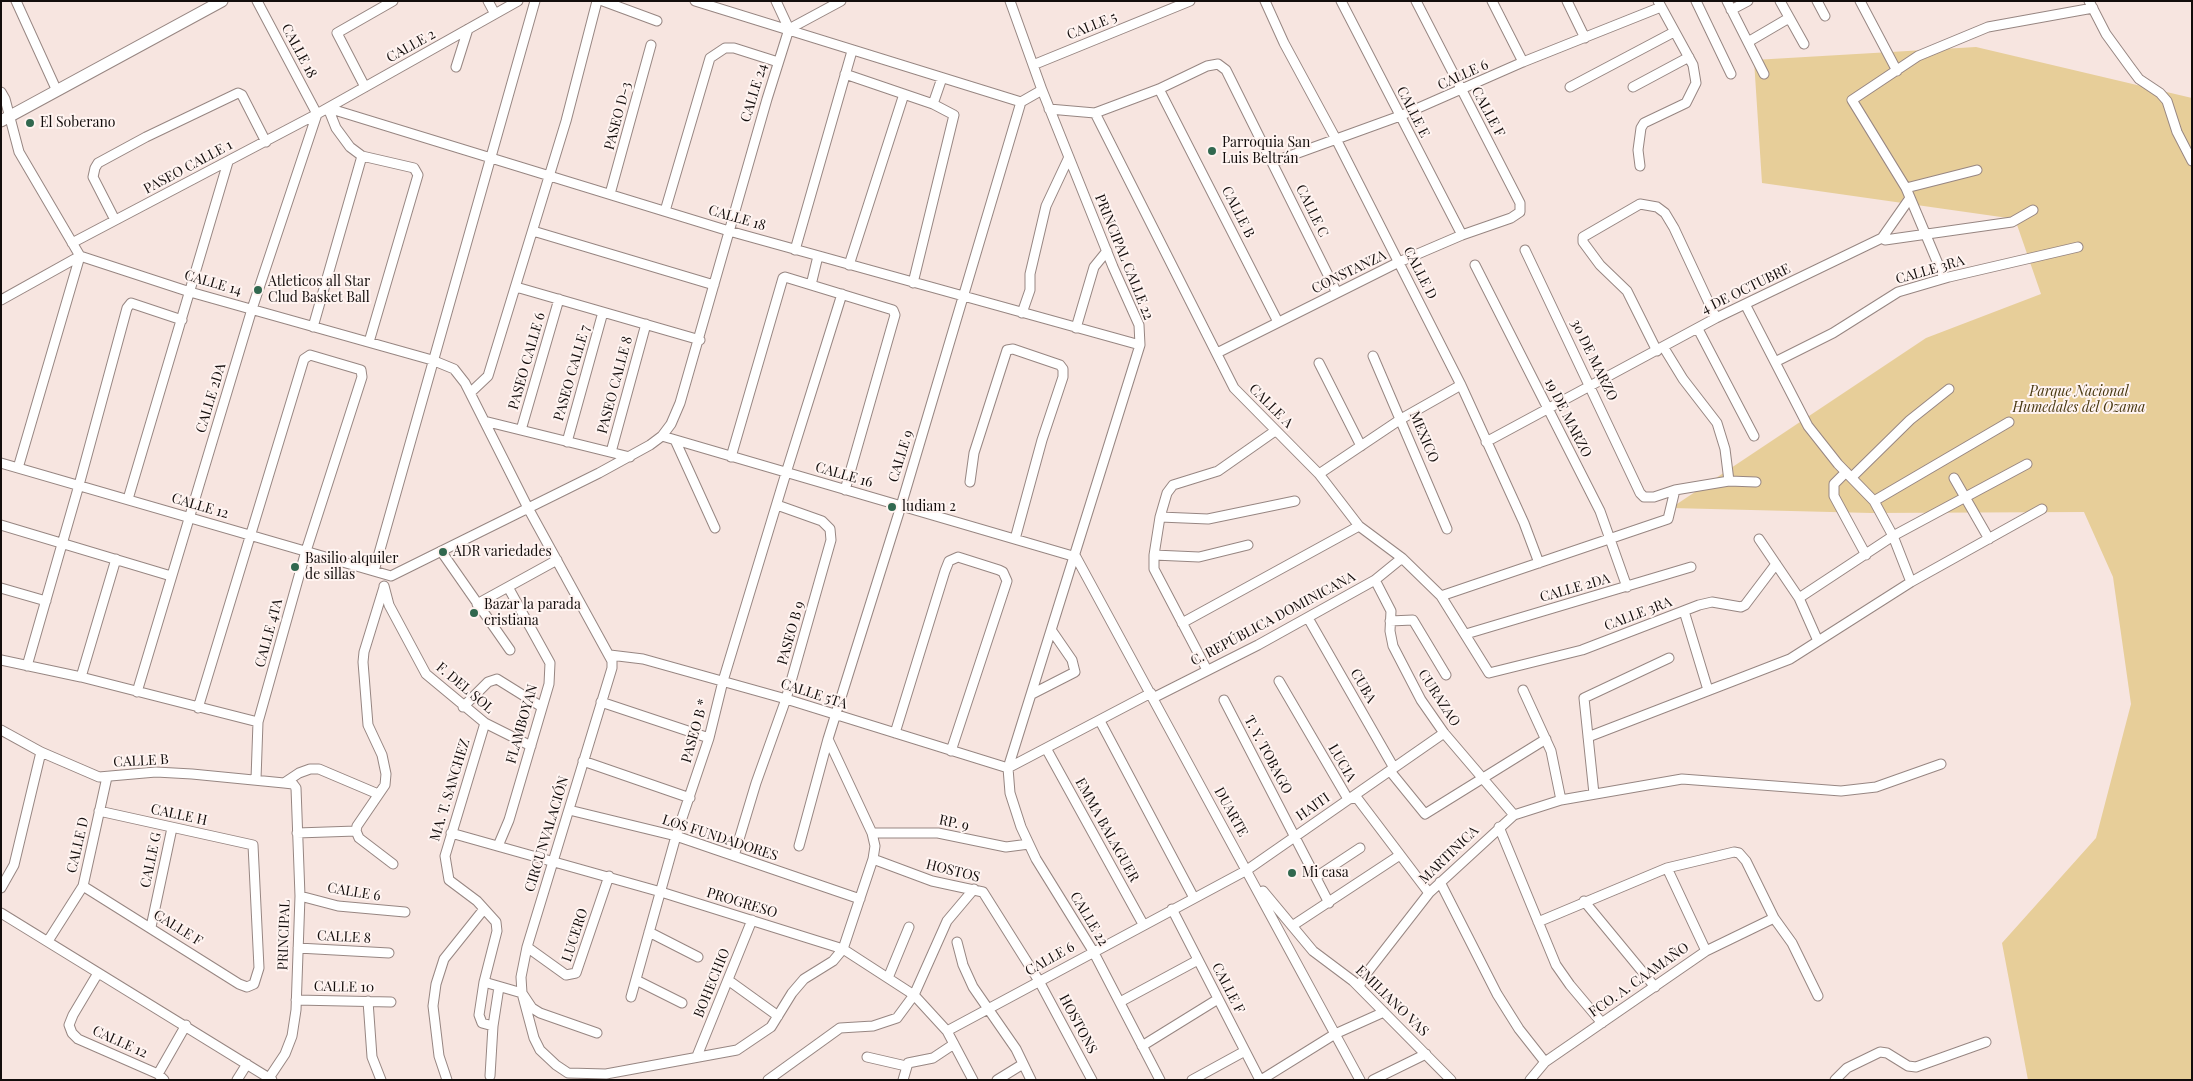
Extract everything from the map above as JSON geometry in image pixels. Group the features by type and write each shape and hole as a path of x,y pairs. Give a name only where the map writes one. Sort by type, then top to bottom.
{"main road":[{"path":"6,119 222,1"}],"street":[{"path":"16,1 57,91"},
{"name":"CALLE 18","path":"257,1 317,114"},
{"path":"364,87 337,33 393,1"},
{"path":"488,1 495,14"},
{"name":"CALLE 2","path":"317,114 518,1"},
{"path":"374,571 432,360 535,1"},
{"path":"598,1 533,231 488,376 470,393 528,508 610,655"},
{"path":"603,1 657,21"},
{"path":"695,1 1021,102 1042,90"},
{"path":"776,1 789,29"},
{"path":"789,29 841,1"},
{"name":"PRINCIPAL CALLE 22","path":"1008,768 1076,557 1140,345 1139,325 1049,109 1010,1"},
{"name":"CALLE 5","path":"1033,65 1190,1"},
{"name":"CALLE D","path":"1265,1 1284,43 1337,140 1461,385 1524,523 1539,563"},
{"name":"CALLE E","path":"1341,1 1462,235"},
{"name":"CALLE F","path":"1416,1 1521,208"},
{"path":"1492,1 1524,62"},
{"path":"1567,1 1585,38"},
{"path":"1696,1 1731,74"},
{"path":"1726,1 1764,74"},
{"path":"1731,10 1748,1"},
{"path":"1780,1 1804,44"},
{"path":"1817,1 1825,16"},
{"path":"1860,1 1896,70"},
{"path":"1640,166 1638,150 1641,128 1644,123 1686,103 1696,83 1696,74 1689,57 1660,4"},
{"name":"CALLE 6","path":"1273,162 1337,140 1462,91 1524,62 1585,38 1660,4"},
{"path":"1944,278 1906,188 1852,100 1918,56 1988,27 2091,5 2106,34 2130,68 2139,79 2160,93 2167,102 2180,138 2192,161"},
{"path":"1748,42 1789,18"},
{"path":"456,68 468,29"},
{"name":"CALLE 24","path":"662,436 671,424 680,403 700,340 738,195 789,29"},
{"path":"1570,87 1674,32"},
{"name":"PASEO D-3","path":"610,194 651,45"},
{"path":"665,211 710,58 725,48 734,48 778,62"},
{"path":"794,250 852,50"},
{"path":"1633,87 1689,57"},
{"name":"CALLE C","path":"1159,89 1207,66 1218,64 1226,70 1337,293"},
{"path":"845,74 933,104 953,114 955,118 913,283"},
{"path":"933,104 942,78"},
{"path":"1049,109 1095,113 1159,89"},
{"name":"CALLE B","path":"1159,89 1278,322"},
{"path":"1,92 6,119 19,152 80,256 18,468"},
{"path":"115,220 93,177 95,168 98,163 146,137 238,93 242,96 266,142"},
{"path":"849,265 904,94"},
{"name":"CALLE 9","path":"799,846 828,740 901,506 1021,102"},
{"path":"328,108 340,133 350,147 362,156 414,168 418,175 369,342"},
{"name":"CALLE 18","path":"328,108 794,250 1140,345"},
{"name":"CALLE A","path":"1095,113 1234,388 1319,474 1359,526 1402,558 1441,596 1490,673"},
{"name":"PASEO CALLE 1","path":"72,243 317,114"},
{"name":"CALLE 2DA","path":"137,692 252,309 317,114"},
{"path":"314,327 362,156"},
{"path":"1022,313 1030,290 1030,274 1046,206 1069,157"},
{"path":"128,499 228,162"},
{"path":"1906,188 1977,170"},
{"path":"1882,238 1910,198"},
{"path":"1716,318 1674,228 1665,213 1657,207 1640,204 1583,237 1583,242 1600,265 1627,292 1661,350 1717,423 1725,449 1729,481"},
{"name":"CONSTANZA","path":"1217,353 1399,262 1462,235 1511,218 1521,208"},
{"name":"4 DE OCTUBRE","path":"1486,442 1591,385 1661,350 1716,318 1882,238 1885,240 1926,235 2012,222 2033,210"},
{"path":"533,231 714,285"},
{"name":"CALLE 3RA","path":"1774,362 1833,332 1898,292 1944,278 2078,247"},
{"name":"30 DE MARZO","path":"1525,250 1591,385 1636,484 1644,497 1654,498 1675,490"},
{"path":"1076,328 1094,267 1107,251"},
{"path":"1,300 80,256"},
{"name":"CALLE 14","path":"80,256 190,292 432,360 454,369 470,393"},
{"path":"811,285 818,256"},
{"name":"19 DE MARZO","path":"1475,264 1600,511 1628,587"},
{"path":"731,457 783,278 785,277 892,310 895,315 845,490"},
{"path":"516,287 700,340"},
{"name":"PASEO B *","path":"631,997 676,836 709,738 723,681 842,294"},
{"name":"PASEO CALLE 6","path":"521,430 559,299"},
{"path":"27,666 79,485 123,316 128,304 131,303 182,320"},
{"path":"1745,304 1808,426 1822,446 1874,501 1893,536 1912,582"},
{"name":"PASEO CALLE 7","path":"567,442 603,312"},
{"name":"PASEO CALLE 8","path":"611,452 646,324"},
{"path":"1698,329 1754,436"},
{"path":"970,482 974,453 1007,350 1013,349 1060,365 1063,369 1063,377 1042,440 1014,539"},
{"name":"CALLE 4TA","path":"252,536 304,359 310,355 360,370 362,377 306,551 258,722 256,779"},
{"name":"MEXICO","path":"1373,356 1402,419 1446,529"},
{"path":"1319,362 1361,446"},
{"path":"1319,474 1402,419 1461,385"},
{"path":"1866,555 1834,496 1834,484 1849,474 1905,424 1949,389"},
{"path":"484,422 630,457"},
{"path":"1874,501 2009,422"},
{"path":"1208,670 1157,576 1154,555 1160,516 1167,493 1173,485 1218,471 1275,431"},
{"path":"387,575 441,551 630,457 662,436"},
{"name":"CALLE 16","path":"662,436 1076,557"},
{"path":"674,440 715,528"},
{"name":"CALLE 12","path":"1,462 387,575"},
{"path":"1799,598 1893,536 2027,464"},
{"path":"1954,478 1989,539"},
{"path":"1441,596 1668,519 1675,490 1729,481 1756,482"},
{"path":"1160,516 1208,519 1295,501"},
{"name":"PASEO B 9","path":"734,856 756,783 786,698 832,534 827,524 822,521 777,505"},
{"path":"1588,737 1780,664 1912,582 2042,509"},
{"path":"1,525 171,576"},
{"path":"1182,623 1359,526"},
{"path":"198,708 252,536"},
{"path":"1759,539 1799,598 1818,641"},
{"path":"1154,555 1197,557 1248,545"},
{"path":"441,551 510,650"},
{"path":"895,733 949,561 958,557 999,570 1006,576 1006,581 950,751"},
{"name":"DUARTE","path":"1076,557 1360,1080"},
{"name":"C. REPÚBLICA DOMINICANA","path":"1008,768 1047,750 1100,721 1208,670 1308,618 1375,580 1402,558"},
{"path":"81,677 116,559"},
{"path":"477,604 557,560"},
{"name":"CALLE 3RA","path":"1490,673 1582,650 1712,602 1741,607 1745,605 1776,564"},
{"name":"CALLE 2DA","path":"1466,634 1691,567"},
{"name":"F. DEL SOL","path":"387,575 384,587 389,605 426,674 463,707 485,723 531,746"},
{"name":"CURAZAO","path":"1375,580 1390,608 1393,646 1421,700 1444,733 1514,815"},
{"path":"384,587 364,652 363,662 368,725 382,756 386,774 385,785 357,826 356,831 359,838 393,864"},
{"name":"FLAMBOYAN","path":"498,846 508,820 549,684 550,663 508,587"},
{"path":"1,588 46,601"},
{"path":"1684,611 1708,690"},
{"name":"CUBA","path":"1308,618 1392,770 1425,814 1481,778"},
{"path":"1390,621 1413,620 1446,675"},
{"path":"1032,694 1075,672 1072,660 1052,631"},
{"name":"CALLE 5TA","path":"610,655 643,659 786,698 837,716 1008,768"},
{"name":"CIRCUNVALACIÓN","path":"567,1077 540,1050 529,1022 522,993 521,977 527,947 612,668 610,655"},
{"path":"1594,794 1584,698 1669,658"},
{"path":"1,660 81,677 258,722"},
{"path":"463,707 488,682 497,679 542,707"},
{"name":"LUCIA","path":"1279,681 1348,799 1357,798 1429,893"},
{"path":"1523,690 1553,757 1561,800"},
{"name":"T. Y. TOBAGO","path":"1224,700 1329,903"},
{"path":"601,702 709,738"},
{"path":"1100,721 1194,898"},
{"name":"MA. T. SANCHEZ","path":"485,723 445,856 449,880 484,908 496,922 497,931 484,982 479,1018 484,1024 493,1026"},
{"name":"CALLE B","path":"1,730 41,752 99,776 107,777 156,772 256,779 288,784"},
{"name":"HAITI","path":"1249,874 1296,836 1444,733"},
{"path":"1481,778 1546,739"},
{"path":"567,1077 606,1074 620,1076 697,1056 737,1050 771,1028 804,979 833,961 843,949 873,859 875,846 872,833 828,740"},
{"name":"EMMA BALAGUER","path":"1047,750 1143,924"},
{"path":"1,888 14,865 41,752"},
{"path":"584,761 690,798"},
{"name":"MARTINICA","path":"1359,986 1366,974 1429,893 1514,815 1561,800 1682,779 1841,791 1876,787 1941,764"},
{"name":"CALLE 22","path":"1008,768 1010,794 1029,844 1093,951 1160,1080"},
{"path":"288,784 299,773 310,769 319,770 378,794"},
{"name":"CALLE D","path":"48,941 83,886 107,777"},
{"name":"PRINCIPAL","path":"271,1079 285,1054 292,1036 296,1000 300,896 296,788 288,784"},
{"name":"LOS FUNDADORES","path":"569,810 676,836 860,899"},
{"name":"CALLE H","path":"99,811 253,845 258,968 256,979"},
{"path":"1499,827 1556,965 1570,986 1602,1023"},
{"name":"CALLE G","path":"151,928 172,828"},
{"path":"297,833 356,831"},
{"name":"PROGRESO","path":"451,833 609,876 843,949 914,995 947,1031 973,1080"},
{"name":"RP. 9","path":"872,833 938,833 1006,847 1029,844"},
{"path":"1316,877 1360,848"},
{"path":"1538,922 1584,901 1667,868 1734,852 1739,853 1746,861 1774,918 1792,943 1818,996"},
{"path":"1292,926 1400,855"},
{"name":"HOSTOS","path":"873,859 932,881 974,889 986,896 1039,982"},
{"path":"1667,868 1706,951"},
{"name":"CALLE 6","path":"947,1031 1143,924 1194,898 1249,874"},
{"name":"EMILIANO VAS","path":"1249,874 1313,951 1359,986 1451,1080"},
{"name":"LUCERO","path":"527,947 566,975 576,973 609,876"},
{"path":"1440,882 1497,994 1519,1028 1545,1062"},
{"name":"CALLE F","path":"83,886 239,984 247,987 254,984 256,979"},
{"path":"768,1080 840,1028 873,1026 893,1021 914,995 947,921 974,889"},
{"name":"CALLE 6","path":"300,896 338,906 405,912"},
{"path":"1584,901 1656,987"},
{"path":"447,1080 439,1056 433,1006 436,984 444,959 484,908"},
{"name":"CALLE F","path":"1172,909 1260,1080"},
{"path":"1,913 271,1079"},
{"name":"FCO. A. CAAMAÑO","path":"1530,1080 1545,1062 1706,951 1774,918"},
{"name":"BOHECHIO","path":"697,1056 752,920"},
{"path":"888,978 909,927"},
{"path":"649,932 698,957"},
{"path":"957,942 967,975 987,1009 1016,1049 1031,1080"},
{"name":"CALLE 8","path":"298,948 389,954"},
{"path":"1120,1002 1198,960"},
{"name":"CALLE 12","path":"98,973 69,1025 72,1033 78,1039 161,1077"},
{"path":"636,980 682,1004"},
{"path":"728,980 778,1016"},
{"path":"484,982 522,993 532,1008 540,1013 597,1033"},
{"name":"HOSTONS","path":"1039,982 1092,1080"},
{"path":"490,1076 498,987"},
{"path":"1142,1046 1218,999"},
{"name":"CALLE 10","path":"296,1000 391,1002"},
{"path":"368,1001 372,1057 381,1080"},
{"path":"1260,1080 1336,1034 1384,1012"},
{"path":"161,1077 186,1025"},
{"path":"1835,1080 1847,1068 1880,1052 1908,1066 1916,1067 1986,1042"},
{"path":"867,1057 906,1066 933,1058 954,1044"},
{"path":"1192,1080 1245,1052"},
{"path":"1374,1080 1426,1054"},
{"path":"237,1080 247,1064"},
{"path":"997,1080 1023,1064"},
{"path":"903,1080 906,1066"}],"green space":[{"name":"Parque Nacional Humedales del Ozama","path":"1976,47 2192,98 2192,1080 2028,1080 2002,943 2096,838 2131,704 2113,577 2084,512 1871,513 1671,508 1926,338 2041,294 2015,219 1762,183 1754,60"}],"place":[{"name":"El Soberano","path":"30,123"},
{"name":"Parroquia San Luis Beltrán","path":"1212,151"},
{"name":"Atleticos all Star Clud Basket Ball","path":"258,290"},
{"name":"ludiam 2","path":"892,507"},
{"name":"ADR variedades","path":"443,552"},
{"name":"Basilio alquiler de sillas","path":"295,567"},
{"name":"Bazar la parada cristiana","path":"474,613"},
{"name":"Mi casa","path":"1292,873"}]}
